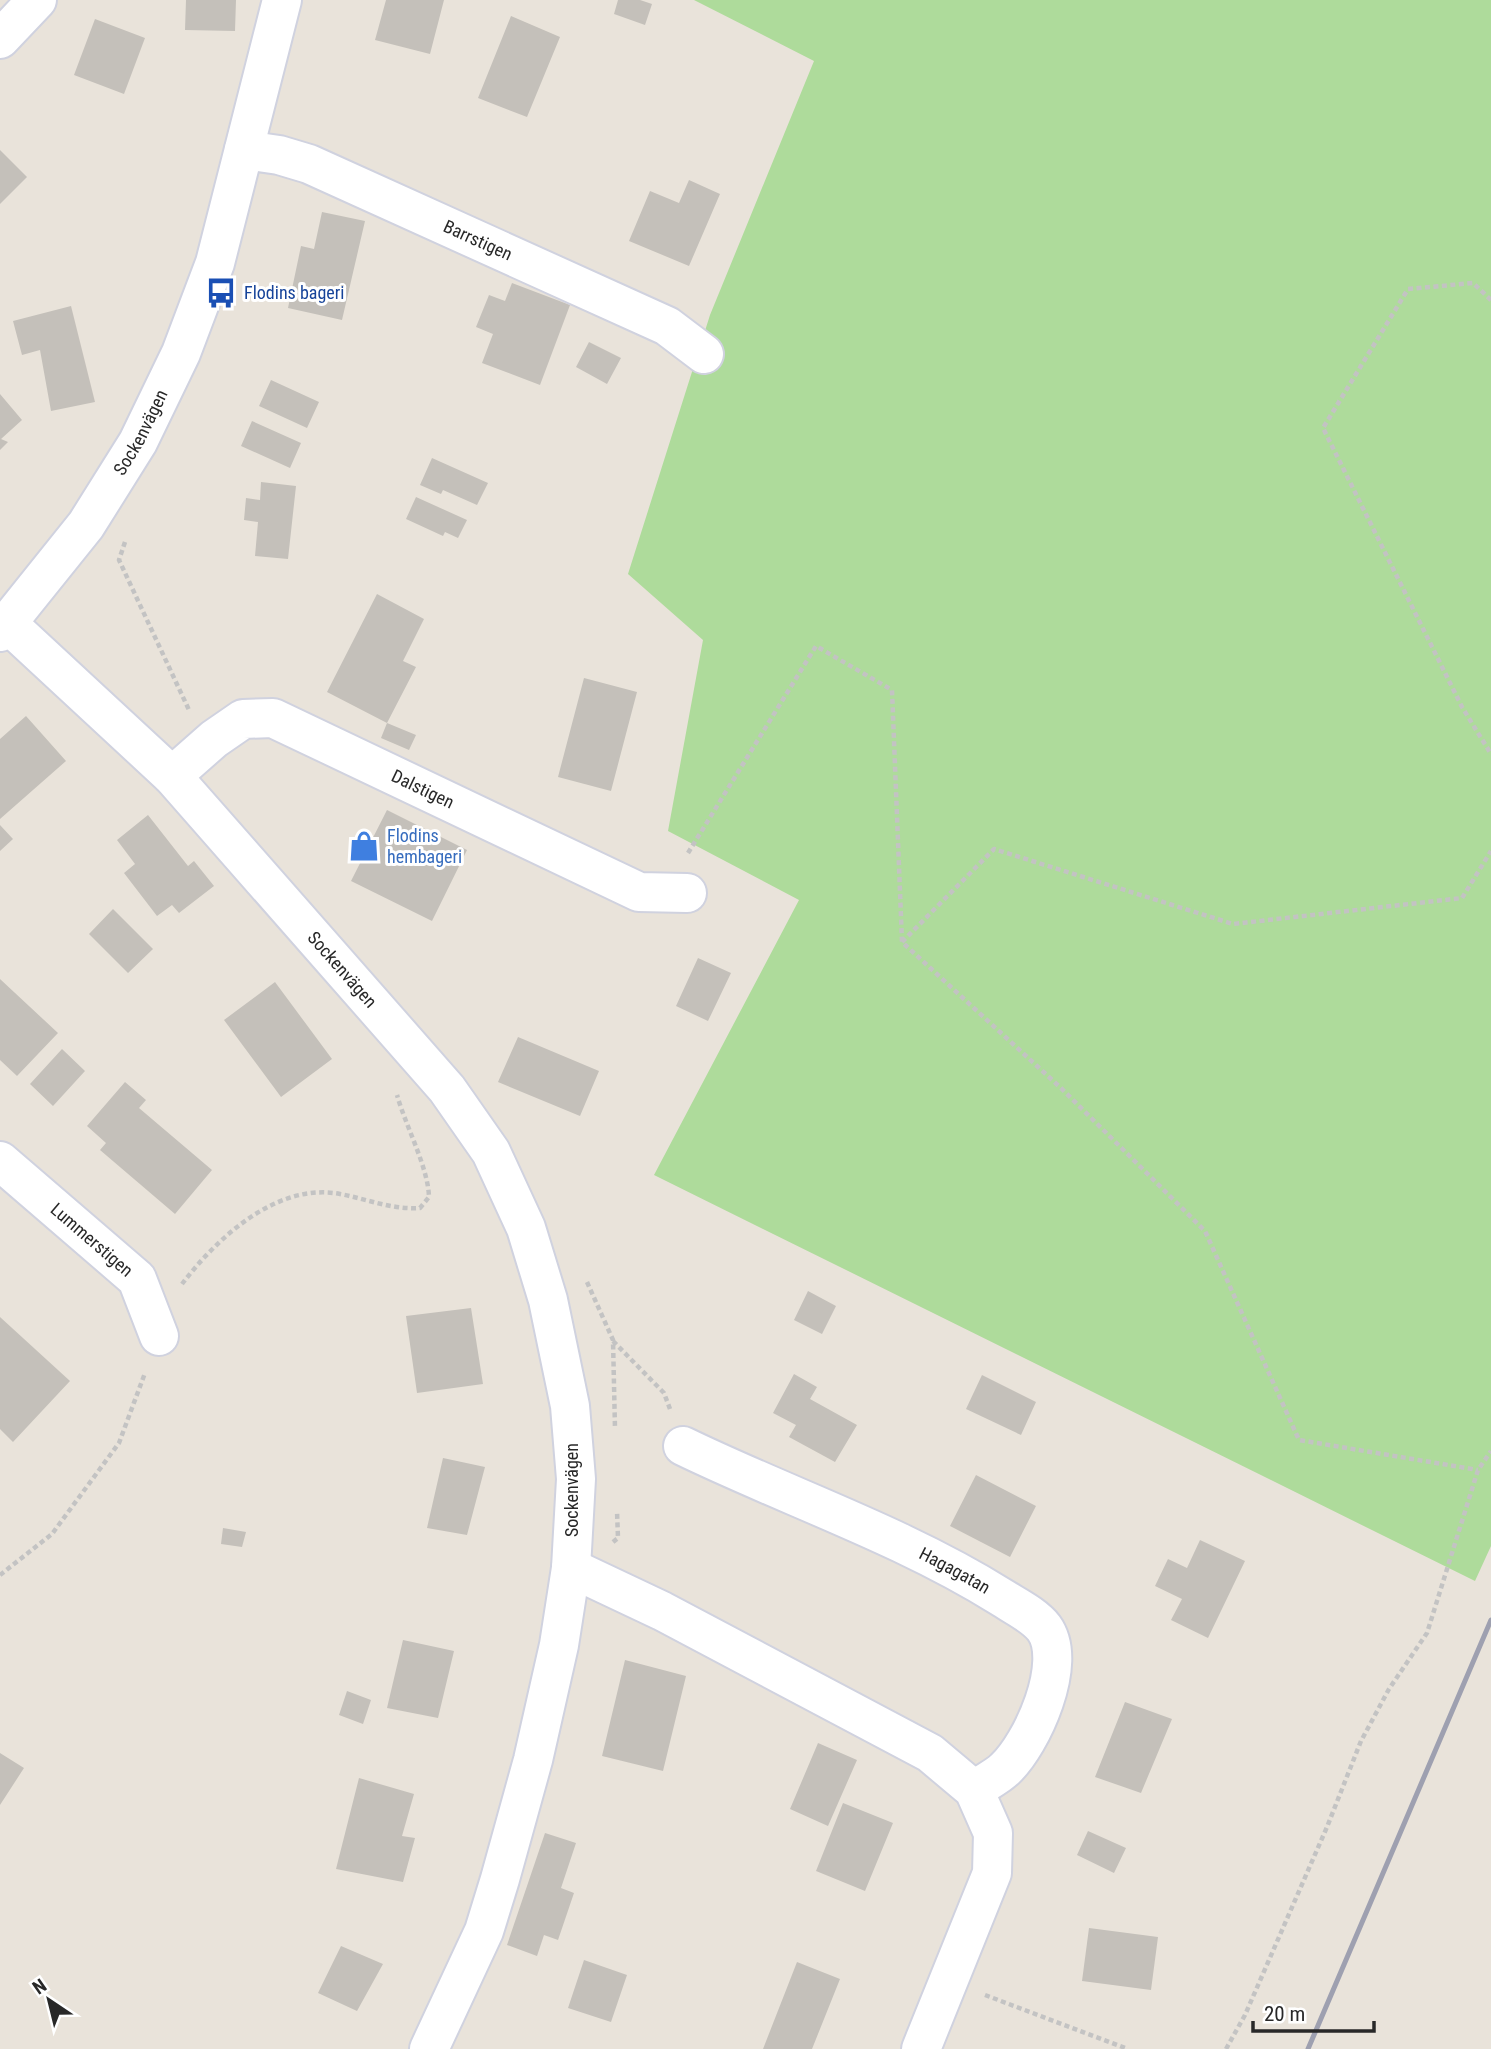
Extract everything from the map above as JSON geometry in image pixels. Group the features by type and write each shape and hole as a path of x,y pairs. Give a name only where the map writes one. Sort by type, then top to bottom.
{"street":[{"path":"0,39 37,0"},
{"name":"Sockenvägen","path":"282,0 215,263 181,353 138,442 86,525 4,629 172,776 447,1089 491,1152 526,1228 548,1300 570,1406 576,1479 570,1568 559,1645 536,1747 484,1931 429,2049"},
{"name":"Barrstigen","path":"244,150 279,155 309,164 667,326 704,354"},
{"name":"Dalstigen","path":"172,776 214,738 243,719 273,718 639,892 675,893"},
{"name":"Lummerstigen","path":"0,1161 137,1279 159,1336"},
{"name":"Hagagatan","path":"683,1446 896,1541 980,1584 1044,1628 1054,1658 1048,1693 1029,1733 1006,1768 974,1790"},
{"path":"570,1568 662,1611 930,1754 974,1790 993,1833 992,1873 921,2049"}],"path":[{"path":"1491,300 1473,283 1408,289 1324,428 1462,707 1491,754"},
{"path":"675,893 816,646 892,690 902,942 1062,1089 1205,1231 1299,1440 1478,1470"},
{"path":"902,942 994,849 1233,924 1462,898 1491,851"},
{"path":"0,1575 52,1534 119,1443 182,1283 198,1264 265,1208 291,1196 313,1192 338,1193 403,1209 420,1208 429,1197 428,1184 406,1128 394,1084 397,1073 418,1056"},
{"path":"613,1340 664,1393 683,1446"},
{"path":"1226,2049 1245,2015 1327,1828 1361,1741 1389,1689 1427,1633 1478,1470 1491,1451"},
{"path":"948,1980 1128,2049"}],"green space":[{"path":"694,0 1491,0 1491,1546 1475,1581 654,1175 799,900 668,831 703,640 628,574 710,315 814,61"}],"building":[{"path":"186,0 236,0 235,31 185,30"},
{"path":"386,0 444,0 430,54 375,40"},
{"path":"618,0 640,0 652,4 645,25 614,14"},
{"path":"511,16 560,37 527,117 478,98"},
{"path":"95,19 145,38 124,94 74,75"},
{"path":"0,150 27,177 0,204"},
{"path":"689,180 720,194 689,266 629,241 650,191 679,203"},
{"path":"322,212 365,221 342,320 288,308 301,246 314,249"},
{"path":"512,283 570,305 540,385 482,363 493,334 476,327 489,295 505,301"},
{"path":"71,306 95,402 51,411 40,350 22,355 13,321"},
{"path":"589,342 621,358 607,384 576,367"},
{"path":"271,380 319,402 307,428 259,406"},
{"path":"0,394 22,420 1,439 8,442 0,450"},
{"path":"252,421 301,443 290,468 241,446"},
{"path":"432,458 488,483 477,505 443,490 441,494 420,485"},
{"path":"261,482 296,486 288,559 255,556 258,522 244,520 246,498 260,500"},
{"path":"416,497 467,520 458,538 445,532 443,536 406,519"},
{"path":"377,594 424,619 403,661 416,667 387,723 327,692"},
{"path":"584,678 637,692 611,791 558,777"},
{"path":"26,716 66,761 0,819 0,739"},
{"path":"387,723 416,735 409,750 381,738"},
{"path":"387,810 467,850 432,921 351,881"},
{"path":"148,815 188,866 194,861 214,886 179,913 172,905 157,916 124,873 135,864 117,840"},
{"path":"0,825 13,839 0,851"},
{"path":"113,909 153,949 128,973 89,934"},
{"path":"698,958 731,973 708,1021 676,1006"},
{"path":"0,979 58,1033 17,1076 0,1060"},
{"path":"275,982 332,1059 281,1097 224,1020"},
{"path":"518,1037 599,1071 580,1116 498,1082"},
{"path":"62,1049 85,1071 53,1106 30,1084"},
{"path":"125,1082 146,1100 139,1108 212,1170 175,1214 100,1150 106,1143 87,1126"},
{"path":"808,1291 836,1306 822,1334 794,1320"},
{"path":"471,1308 483,1384 417,1393 406,1316"},
{"path":"0,1317 70,1381 13,1442 0,1429"},
{"path":"794,1374 817,1387 810,1399 857,1425 835,1462 789,1437 796,1425 773,1413"},
{"path":"982,1375 1036,1402 1021,1435 966,1409"},
{"path":"443,1458 485,1467 467,1535 427,1528"},
{"path":"976,1475 1036,1506 1010,1557 950,1526"},
{"path":"223,1528 246,1532 242,1547 221,1544"},
{"path":"1200,1540 1245,1561 1208,1638 1171,1620 1182,1599 1155,1586 1168,1559 1187,1568"},
{"path":"403,1640 454,1651 438,1718 387,1708"},
{"path":"625,1660 686,1676 663,1771 602,1756"},
{"path":"347,1691 371,1700 363,1724 339,1715"},
{"path":"1125,1702 1172,1719 1141,1793 1095,1777"},
{"path":"818,1743 857,1760 828,1826 790,1809"},
{"path":"0,1753 24,1768 0,1805"},
{"path":"359,1778 414,1794 402,1836 415,1838 403,1882 336,1869"},
{"path":"843,1803 893,1823 865,1891 816,1871"},
{"path":"1088,1831 1126,1848 1114,1873 1077,1855"},
{"path":"545,1833 576,1843 561,1888 574,1893 558,1940 544,1935 537,1956 507,1945"},
{"path":"1089,1928 1158,1937 1151,1990 1082,1981"},
{"path":"341,1946 383,1964 357,2011 318,1993"},
{"path":"584,1960 627,1975 611,2022 568,2008"},
{"path":"797,1962 840,1979 812,2049 763,2049"}],"railway":[{"path":"1308,2049 1491,1620"}],"place":[{"name":"Flodins bageri","path":"221,293"},
{"name":"Flodins hembageri","path":"364,846"}]}
